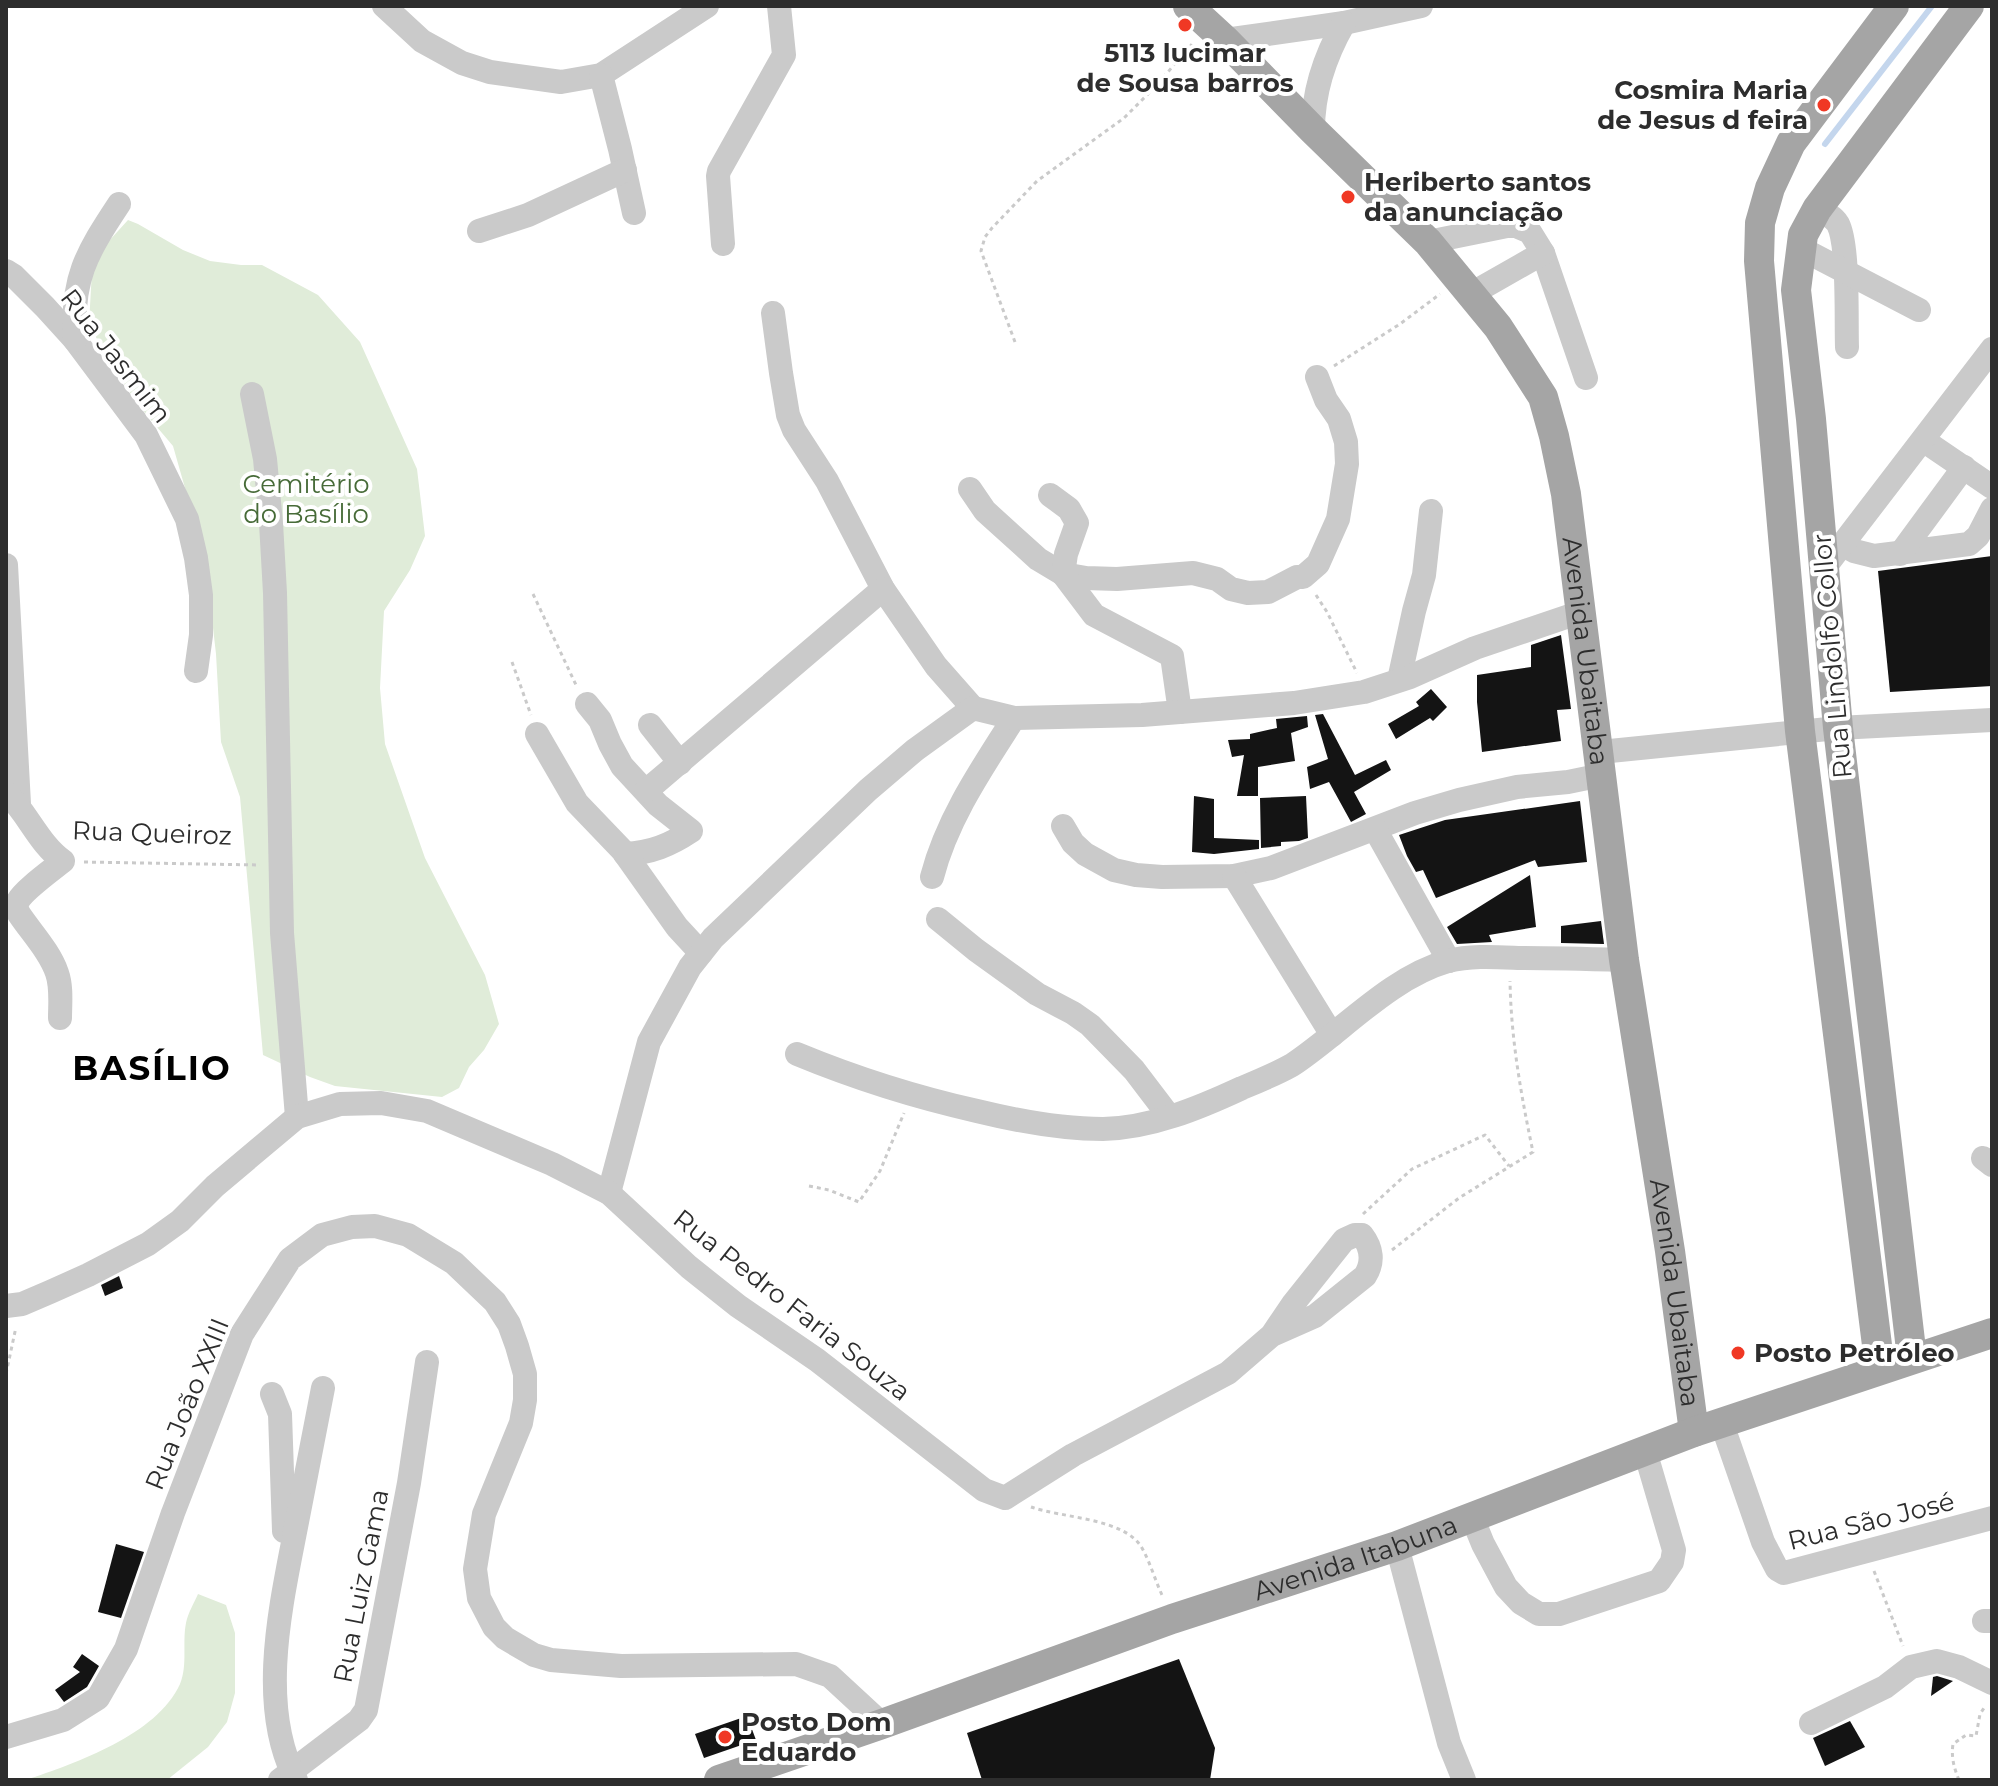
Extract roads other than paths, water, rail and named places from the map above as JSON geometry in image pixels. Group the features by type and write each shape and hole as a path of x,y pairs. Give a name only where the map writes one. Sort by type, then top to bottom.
{"main road":[{"name":"Rua Lindolfo Collor","path":"1880,1369 1800,731 1761,277 1760,223 1770,188 1791,143 1894,6"},
{"name":"Rua Lindolfo Collor","path":"1912,1358 1838,728 1833,556 1811,419 1796,290 1803,235 1817,209 1969,6"},
{"name":"Avenida Ubaitaba","path":"1207,24 1428,242 1498,327 1543,397 1566,494 1624,960 1670,1251 1708,1428"},
{"name":"Avenida Itabuna","path":"719,1780 1172,1619 1397,1546 1708,1428 1992,1333"}],"street":[{"path":"384,6 422,41 462,63 490,72 561,82 601,75 707,6"},
{"path":"723,244 719,171 784,55 779,6"},
{"path":"1207,24 1273,32 1344,23 1421,6"},
{"path":"1313,130 1321,75 1344,23"},
{"path":"601,75 634,213"},
{"path":"479,231 528,215 625,170"},
{"path":"75,340 73,316 83,264 119,204"},
{"path":"1817,209 1831,216 1842,238 1847,347"},
{"path":"1428,242 1507,226 1525,228 1530,232 1543,253 1586,378"},
{"path":"1800,248 1919,310"},
{"path":"1465,287 1543,253"},
{"name":"Rua Jasmim","path":"6,271 75,340 146,435 187,519 201,595 201,635 196,671"},
{"path":"773,313 788,415 794,430 827,481 883,589 936,666 973,708 1014,718 1142,715 1294,703 1364,692 1475,648 1581,612"},
{"path":"1833,556 1992,349"},
{"path":"970,489 985,511 1038,559 1063,574 1117,579 1193,573 1217,579 1231,589 1248,593 1268,592 1303,577 1318,564 1338,519 1347,464 1346,442 1339,419 1326,400 1317,377"},
{"path":"252,394 265,459 271,523 282,933 297,1117"},
{"path":"1923,440 1992,487"},
{"path":"1900,554 1964,467"},
{"path":"1050,495 1069,509 1077,523 1066,554 1063,574 1094,615 1172,656 1180,712"},
{"path":"1833,556 1854,551 1874,556 1900,554 1969,544 1978,536 1992,509"},
{"path":"1399,680 1424,575 1431,511"},
{"path":"6,565 12,799"},
{"path":"646,791 883,589"},
{"path":"587,704 600,720 622,766 658,805 691,831 657,850 625,854"},
{"path":"609,1193 649,1042 690,967 713,938 868,790 915,750 973,708"},
{"path":"932,877 946,834 975,779 1014,718"},
{"path":"1063,826 1073,843 1085,854 1114,870 1162,877 1234,876 1271,868 1415,813 1459,800 1517,787 1568,782 1601,764 1800,731 1992,720"},
{"path":"650,725 680,763"},
{"path":"537,734 577,803 625,854 677,927 701,953"},
{"name":"Rua Queiroz","path":"12,799 46,846 63,861 27,892 17,902 16,908 58,975 60,1018"},
{"path":"1375,829 1449,961"},
{"path":"1234,876 1332,1035"},
{"path":"938,919 1037,994 1090,1025 1134,1070 1169,1116"},
{"path":"797,1054 844,1073 912,1094 1002,1117 1104,1129 1142,1124 1200,1107 1290,1065 1402,983 1449,961 1488,957 1624,960"},
{"name":"Rua Pedro Faria Souza","path":"11,1302 88,1275 148,1244 180,1221 215,1186 297,1117 340,1104 381,1103 427,1111 552,1164 609,1193 689,1267 738,1306 817,1360 984,1490 1005,1498 1073,1455 1228,1373 1272,1335"},
{"name":"Rua João XXIII","path":"6,1737 63,1720 98,1698 126,1649 173,1513 242,1334 290,1259 322,1235 352,1227 375,1226 408,1235 454,1263 495,1302 509,1324 517,1346 525,1374 521,1423 484,1514 475,1569 479,1598 494,1627 505,1638 534,1655 551,1660 621,1666 796,1664 830,1676 882,1724"},
{"path":"1362,1235 1369,1243 1371,1255 1371,1268 1365,1276 1315,1316 1272,1335 1344,1240 1362,1235"},
{"name":"Rua Luiz Gama","path":"290,1777 359,1720 366,1710 409,1483 427,1362"},
{"path":"290,1777 280,1731 275,1680 277,1626 323,1388"},
{"path":"272,1394 280,1414 285,1581"},
{"name":"Rua São José","path":"1708,1428 1777,1569 1784,1573 1992,1518"},
{"path":"1472,1517 1506,1587 1521,1603 1539,1614 1559,1614 1659,1581 1672,1562 1674,1550 1645,1451"},
{"path":"1397,1546 1449,1743 1464,1780"},
{"path":"1811,1723 1885,1687 1911,1667 1937,1661 1959,1667 1990,1692"}],"waterway":[{"path":"1825,144 1932,6"}],"place":[{"name":"5113 lucimar de Sousa barros","path":"1185,25"},
{"name":"Cosmira Maria de Jesus d feira","path":"1824,105"},
{"name":"Heriberto santos da anunciação","path":"1348,197"},
{"name":"Posto Petróleo","path":"1738,1353"},
{"name":"Posto Dom Eduardo","path":"725,1737"}],"district":[{"name":"BASÍLIO","path":"152,1068"}],"park label":[{"name":"Cemitério do Basílio","path":"306,499"}]}
